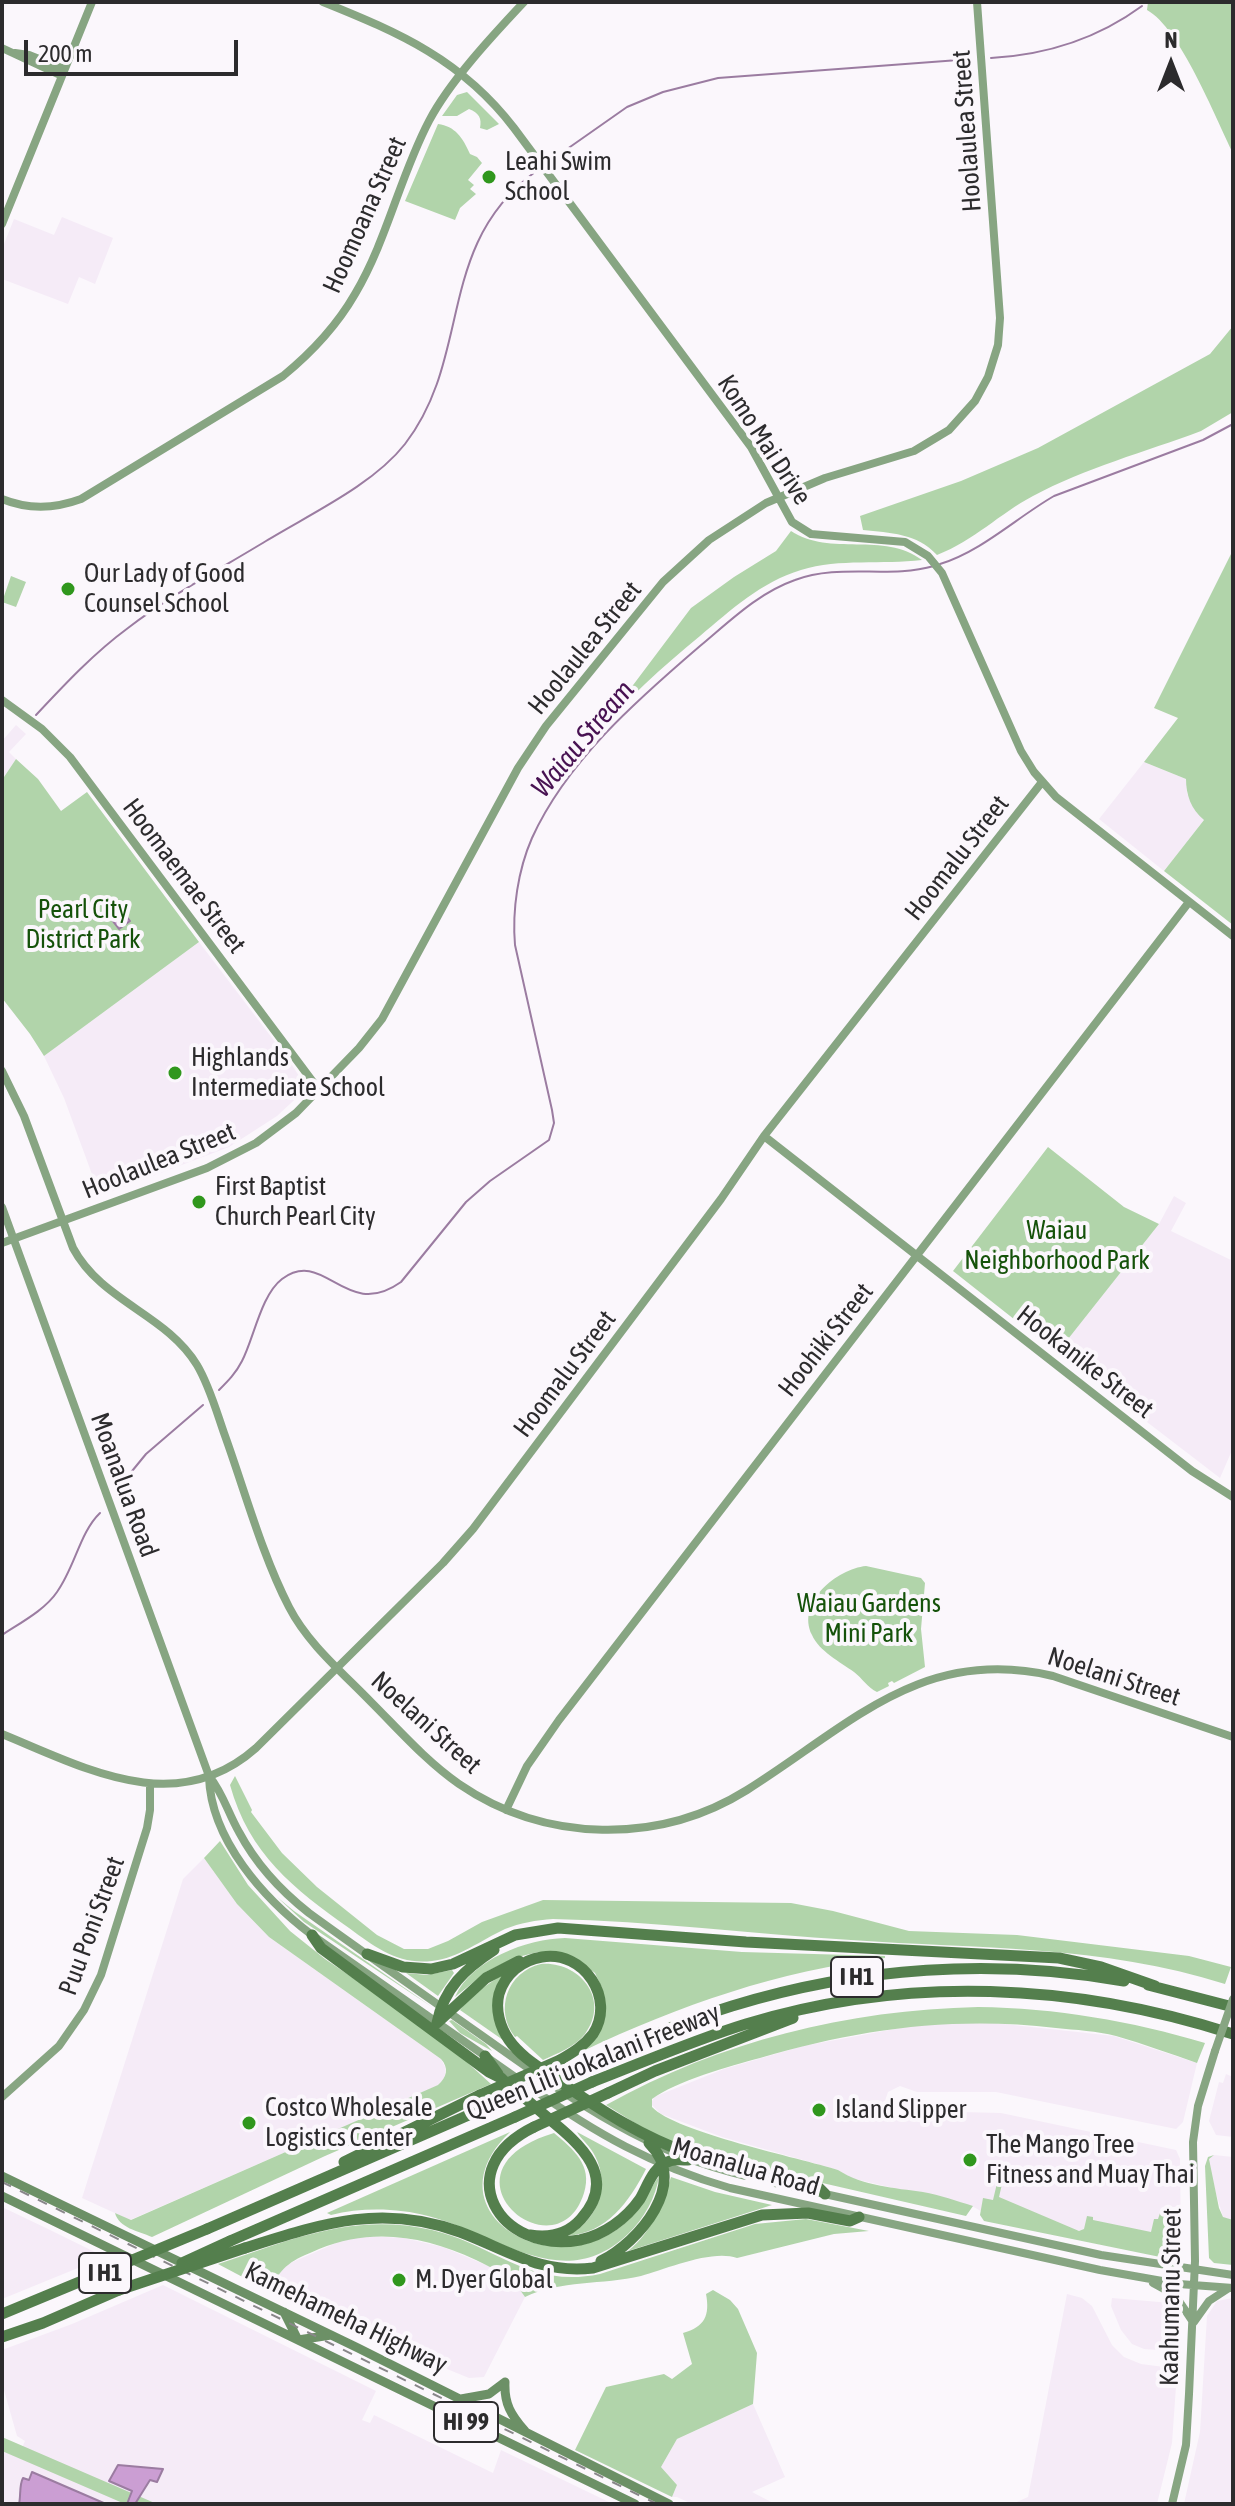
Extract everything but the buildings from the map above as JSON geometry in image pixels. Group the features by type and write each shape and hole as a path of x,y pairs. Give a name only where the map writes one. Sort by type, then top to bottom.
{"highway":[{"path":"367,1954 403,1967 431,1969 453,1964 528,1931 558,1928 746,1942 1059,1958 1101,1967 1155,1986"},
{"path":"312,1935 321,1948 501,2078 581,2145 595,2172 593,2201 578,2223 556,2234 530,2235"},
{"path":"437,2023 462,1973 495,1949 502,1940"},
{"path":"540,1957 527,1961 510,1973 498,2003 503,2031 527,2059 603,2112 659,2142 733,2168 817,2186 825,2194"},
{"path":"207,2229 480,2095 560,2060 579,2049 591,2036 600,2015 593,1980 581,1967 561,1957 517,1961 499,1970 445,2009"},
{"name":"Queen Liliʻuokalani Freeway","path":"2,2314 207,2229 651,2035 731,2006 796,1988 864,1976 940,1969 1013,1968 1070,1972 1155,1986 1233,2007"},
{"name":"Queen Liliʻuokalani Freeway","path":"2,2337 43,2323 592,2082 728,2030 829,2004 926,1992 1029,1992 1125,2004 1233,2034"},
{"path":"688,2160 671,2161 656,2170 633,2207 607,2229 588,2238 567,2242 545,2241 512,2226 497,2211 491,2196 490,2179 494,2161 502,2148 515,2137 655,2071 829,2004"},
{"path":"485,2056 501,2078"},
{"path":"553,2269 573,2268 612,2255 635,2238 649,2220 665,2174 660,2156 649,2143"},
{"path":"119,2290 331,2222 388,2217 445,2227 533,2264 553,2269 593,2268 762,2215 796,2212 850,2221 859,2217"}],"main road":[{"name":"Kamehameha Highway","path":"2,2176 331,2335 669,2504"},
{"name":"Kamehameha Highway","path":"2,2196 635,2504"},
{"path":"284,2312 298,2340 331,2335"},
{"path":"461,2399 489,2394 505,2382 504,2398 508,2410 529,2435"}],"street":[{"path":"2,224 92,2"},
{"name":"Komo Mai Drive","path":"323,2 409,39 462,74 496,106 751,447 792,522 811,534 895,540 914,546 928,556 942,573 1021,751 1042,782 1056,797 1233,936"},
{"name":"Hoomoana Street","path":"2,499 34,507 81,499 283,376 309,353 337,322 357,291 424,131 439,104 524,2"},
{"name":"Hoolaulea Street","path":"2,1243 207,1168 239,1153 288,1120 359,1048 390,1006 506,787 546,726 675,570 719,533 778,497 825,478 901,457 930,443 964,414 988,377 998,345 1000,318 977,2"},
{"path":"2,48 26,61 63,73"},
{"name":"Hoomaemae Street","path":"2,700 42,729 70,757 319,1090"},
{"name":"Hoomalu Street","path":"2,1734 102,1774 150,1785 209,1776 251,1753 443,1563 473,1529 721,1199 764,1136 1042,782"},
{"name":"Hoohiki Street","path":"506,1810 527,1766 551,1731 1189,902"},
{"name":"Noelani Street","path":"2,1071 17,1100 73,1248 91,1275 185,1348 202,1373 287,1604 306,1634 445,1773 475,1794 506,1810 551,1824 595,1830 638,1829 690,1817 747,1790 892,1695 928,1679 966,1670 1011,1669 1053,1676 1233,1737"},
{"name":"Hookanike Street","path":"764,1136 1192,1471 1233,1497"},
{"name":"Moanalua Road","path":"2,1207 209,1776 210,1794 218,1818 241,1861 274,1902 312,1935 578,2121 662,2166 730,2188 1143,2278 1232,2288"},
{"name":"Moanalua Road","path":"209,1776 220,1790 245,1843 272,1880 296,1903 578,2103 649,2143 730,2173 1101,2255 1233,2275"},
{"name":"Puu Poni Street","path":"2,2097 59,2046 91,1998 147,1828 150,1785"},
{"name":"Kaahumanu Street","path":"1172,2504 1186,2445 1195,2285 1193,2142 1198,2106 1233,1999"},
{"path":"1143,2278 1175,2295 1193,2323 1209,2301 1232,2288"}],"shaded area":[{"path":"62,217 113,238 95,284 79,277 68,304 2,279 2,249 14,219 54,235"},
{"path":"16,725 26,734 9,752 16,759 2,780 2,741"},
{"path":"1144,762 1186,779 1192,805 1204,820 1164,871 1099,819"},
{"path":"115,901 130,921 119,929 104,910"},
{"name":"Highlands Intermediate School","path":"199,942 288,1059 303,1082 304,1091 277,1116 229,1147 100,1196 64,1098 44,1056"},
{"path":"1174,1196 1186,1203 1171,1231 1233,1261 1233,1448 1220,1478 1057,1353 1159,1224"},
{"path":"204,1858 237,1904 269,1937 441,2059 445,2076 439,2085 130,2220 82,2198 183,1879"},
{"path":"986,2022 1114,2036 1197,2063 1183,2122 1176,2129 996,2092 917,2092 900,2086 888,2092 885,2101 890,2114 900,2118 922,2111 1001,2113 1176,2150 1180,2159 1181,2253 1170,2244 993,2218 972,2206 923,2192 910,2192 851,2178 838,2170 722,2137 661,2114 651,2104 654,2097 724,2069 803,2046 916,2025"},
{"path":"1226,2074 1233,2077 1233,2137 1216,2135 1209,2121 1219,2082 1223,2083"},
{"path":"1214,2155 1233,2157 1233,2251 1208,2158"},
{"path":"2,2207 48,2229 105,2257 2,2299"},
{"path":"366,2236 404,2238 443,2247 491,2267 520,2289 525,2297 484,2377 469,2378 381,2342 271,2286 279,2270 288,2264 343,2240"},
{"path":"163,2285 376,2391 362,2420 370,2423 374,2415 493,2473 501,2450 613,2504 2,2504 2,2451 18,2457 25,2441 17,2436 2,2383 2,2350"},
{"path":"1067,2294 1082,2298 1092,2306 1112,2345 1124,2357 1141,2364 1172,2368 1177,2372 1172,2443 1157,2504 1012,2504 1028,2497"},
{"path":"1112,2298 1171,2303 1175,2320 1180,2320 1178,2345 1171,2351 1144,2349 1132,2344 1121,2330 1111,2306"},
{"path":"1233,2298 1233,2504 1184,2504 1200,2432 1207,2316 1217,2301"},
{"path":"753,2404 785,2477 752,2492 775,2504 692,2504 672,2497 677,2485 661,2467 677,2439"},
{"path":"118,2465 163,2469 157,2482 150,2480 135,2504 127,2504 132,2491 109,2481"},
{"path":"32,2472 106,2504 19,2504 23,2478 29,2480"}],"green space":[{"path":"1148,2 1233,2 1233,153 1184,54 1172,35 1147,10"},
{"path":"467,92 499,124 487,130 480,128 479,116 469,109 457,116 442,116 457,95"},
{"path":"438,124 454,130 470,154 482,163 468,180 474,185 470,189 476,194 460,208 455,220 405,201"},
{"path":"1233,326 1233,412 1201,431 1053,486 937,555 912,538 863,530 860,516 961,481 1038,448 1210,354"},
{"path":"791,531 806,539 823,542 891,547 907,551 922,560 816,566 786,575 760,589 672,660 594,737 691,608 776,551"},
{"path":"1233,550 1233,925 1164,871 1204,820 1190,801 1186,779 1144,762 1178,718 1154,708"},
{"path":"11,576 26,582 16,607 2,602"},
{"name":"Pearl City District Park","path":"16,759 38,779 61,811 87,792 199,942 44,1056 2,998 2,780"},
{"name":"Waiau Neighborhood Park","path":"1048,1147 1124,1207 1159,1224 1057,1353 953,1271"},
{"name":"Waiau Gardens Mini Park","path":"866,1566 921,1578 925,1583 921,1629 925,1667 888,1683 889,1686 877,1692 820,1646 812,1635 809,1623 814,1599 822,1589 843,1573"},
{"path":"235,1776 251,1812 282,1853 317,1887 377,1935 404,1949 428,1949 482,1922 543,1900 791,1903 909,1931 1017,1935 1189,1956 1231,1967 1225,1984 1179,1971 1086,1955 553,1919 511,1927 442,1959 408,1960 368,1942 310,1899 276,1868 249,1831 238,1809 230,1785"},
{"path":"220,1841 248,1885 290,1931 325,1959 437,2035 491,2084 325,2156 152,2237 125,2226 115,2213 131,2220 438,2085 446,2072 441,2059 269,1937 237,1904 204,1858"},
{"path":"277,1897 294,1911 432,2007 304,1922"},
{"path":"565,1938 742,1952 885,1958 806,1972 730,1992 656,2019 583,2051 593,2040 602,1988 595,1973 574,1957 560,1952 538,1952 514,1958 486,1972 455,1997 463,1984 487,1962 534,1942"},
{"path":"541,1964 568,1969 578,1976 593,1996 594,2008 592,2021 581,2039 543,2060 515,2037 505,2015 507,1993 512,1983 529,1968"},
{"path":"452,1970 454,1973 438,1996 406,1973 427,1975"},
{"path":"506,1972 502,1978 503,2040 460,2010 471,1996"},
{"path":"978,2007 1093,2017 1205,2043 1197,2063 1116,2036 1086,2031 980,2024 906,2028 834,2039 748,2061 689,2080 652,2099 652,2107 685,2126 838,2170 868,2183 929,2193 973,2206 966,2216 718,2159 656,2136 606,2105 694,2063 786,2033 881,2015"},
{"path":"452,2020 492,2051 460,2033 449,2021"},
{"path":"510,2132 488,2161 483,2188 490,2212 508,2230 533,2243 563,2247 594,2241 629,2220 659,2176 655,2192 639,2222 604,2252 579,2260 554,2260 530,2255 454,2224 416,2213 380,2210 327,2213"},
{"path":"577,2132 646,2169 615,2214 594,2229 567,2236 586,2222 601,2191 600,2168 591,2149"},
{"path":"554,2133 580,2158 586,2174 584,2193 570,2217 550,2225 529,2222 512,2210 501,2191 502,2170 518,2150"},
{"path":"1214,2155 1209,2159 1219,2208 1223,2217 1233,2220 1233,2265 1214,2263 1209,2258 1205,2166 1208,2157"},
{"path":"671,2177 715,2192 772,2205 628,2251 650,2226"},
{"path":"998,2179 1003,2180 999,2197 1079,2231 1084,2229 1087,2216 1093,2217 1093,2220 1151,2232 1154,2219 1158,2219 1160,2213 1181,2217 1181,2253 1177,2258 1170,2259 984,2221 980,2215 983,2198 993,2200"},
{"path":"806,2219 869,2231 834,2234 737,2258 702,2258 641,2276 567,2285 525,2297 509,2279 476,2260 437,2245 398,2237 359,2238 319,2249 289,2264 269,2291 218,2264 323,2231 376,2224 432,2230 475,2245 532,2271 575,2277 600,2274 755,2224"},
{"path":"713,2290 738,2309 757,2353 753,2404 677,2439 661,2467 677,2485 672,2497 575,2450 606,2387 664,2374 672,2379 692,2364 683,2333 701,2324 707,2308 706,2294"},
{"path":"2,2437 157,2504 125,2504 2,2451"}],"waterway":[{"path":"991,58 1031,53 1070,43 1107,28 1142,6"},
{"path":"550,161 627,107 663,92 718,78 972,59"},
{"path":"36,715 92,658 144,616 359,486 392,459 426,410 440,375 468,267 482,233 503,201 535,172"},
{"name":"Waiau Stream","path":"940,564 985,543 1054,496 1203,440 1233,424"},
{"name":"Waiau Stream","path":"219,1390 240,1365 263,1306 282,1279 297,1272 311,1272 350,1290 365,1294 382,1292 401,1282 466,1202 490,1181 549,1140 554,1123 515,945 515,904 523,863 532,838 564,783 584,758 652,688 733,618 769,592 795,580 829,572 900,571 934,566"},
{"name":"Waiau Stream","path":"119,1487 146,1454 203,1405"},
{"name":"Waiau Stream","path":"2,1635 52,1599 87,1530 100,1513"}],"railway":[{"path":"2,2182 657,2504"}],"place":[{"name":"Leahi Swim School","path":"489,177"},
{"name":"Our Lady of Good Counsel School","path":"68,589"},
{"name":"Highlands Intermediate School","path":"175,1073"},
{"name":"First Baptist Church Pearl City","path":"199,1202"},
{"name":"Island Slipper","path":"819,2110"},
{"name":"Costco Wholesale Logistics Center","path":"249,2123"},
{"name":"The Mango Tree Fitness and Muay Thai","path":"970,2160"},
{"name":"M. Dyer Global","path":"399,2280"}]}
